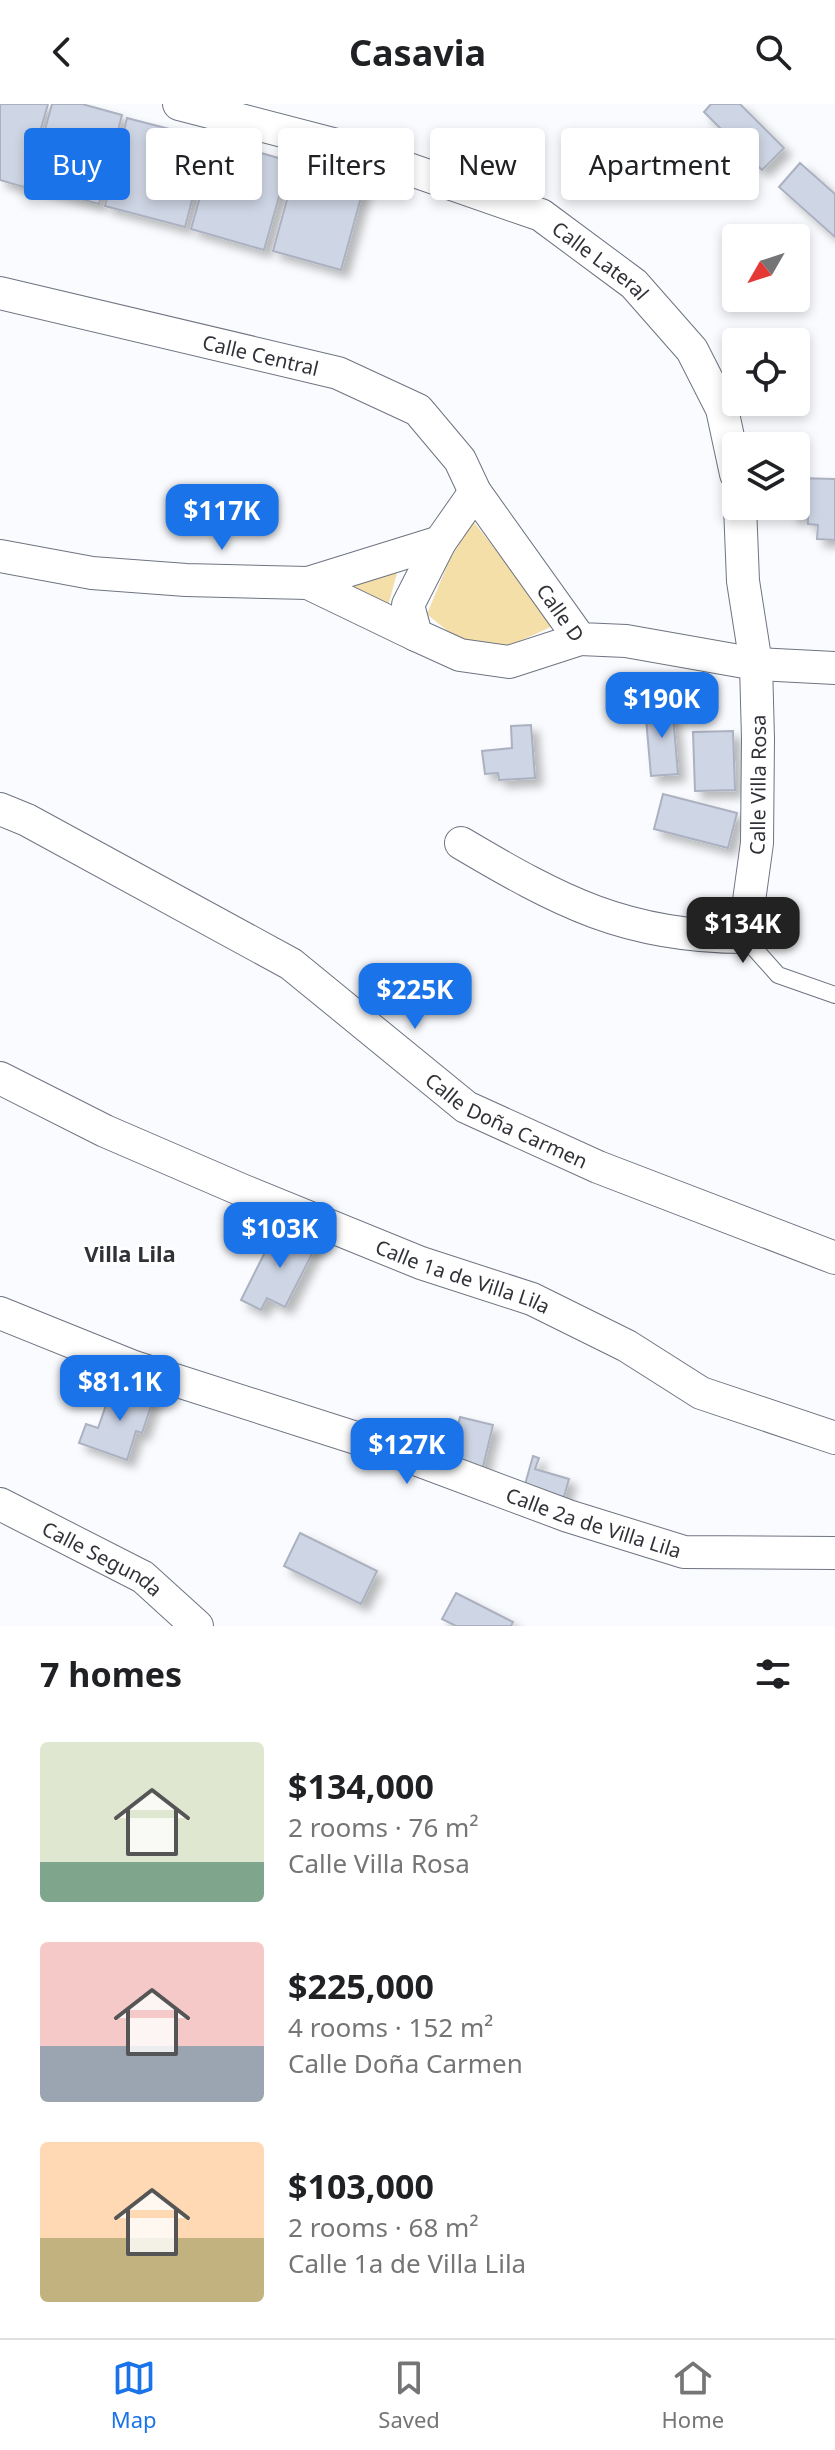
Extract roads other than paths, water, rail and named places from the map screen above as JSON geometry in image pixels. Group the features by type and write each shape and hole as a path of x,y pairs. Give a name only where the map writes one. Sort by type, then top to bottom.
{"street":[{"name":"Calle Lateral","path":"179,104 348,148 541,215 634,284 692,350 722,409 727,432"},
{"name":"Calle Central","path":"0,293 338,373 418,410 460,460 475,492"},
{"path":"416,635 408,605 440,542 475,492"},
{"name":"Calle D","path":"475,492 580,639 626,641 756,664 835,668"},
{"path":"741,520 743,581 756,664"},
{"path":"0,556 92,573 186,580 308,583 440,542"},
{"path":"308,583 460,655 509,662 580,639"},
{"name":"Calle Villa Rosa","path":"744,937 757,843 756,664"},
{"name":"Calle Doña Carmen","path":"0,809 27,820 291,964 466,1107 555,1149 835,1258"},
{"path":"461,843 535,887 622,924 696,937 744,937"},
{"name":"Calle 1a de Villa Lila","path":"0,1078 105,1131 244,1191 421,1263 532,1299 627,1346 701,1393 835,1438"},
{"name":"Calle 2a de Villa Lila","path":"0,1313 134,1367 378,1445 568,1516 684,1552 835,1553"},
{"name":"Calle Segunda","path":"0,1504 143,1577 197,1626"}],"lane":[{"path":"744,937 778,975 835,995"}],"district":[{"name":"Villa Lila","path":"130,1253"}]}
